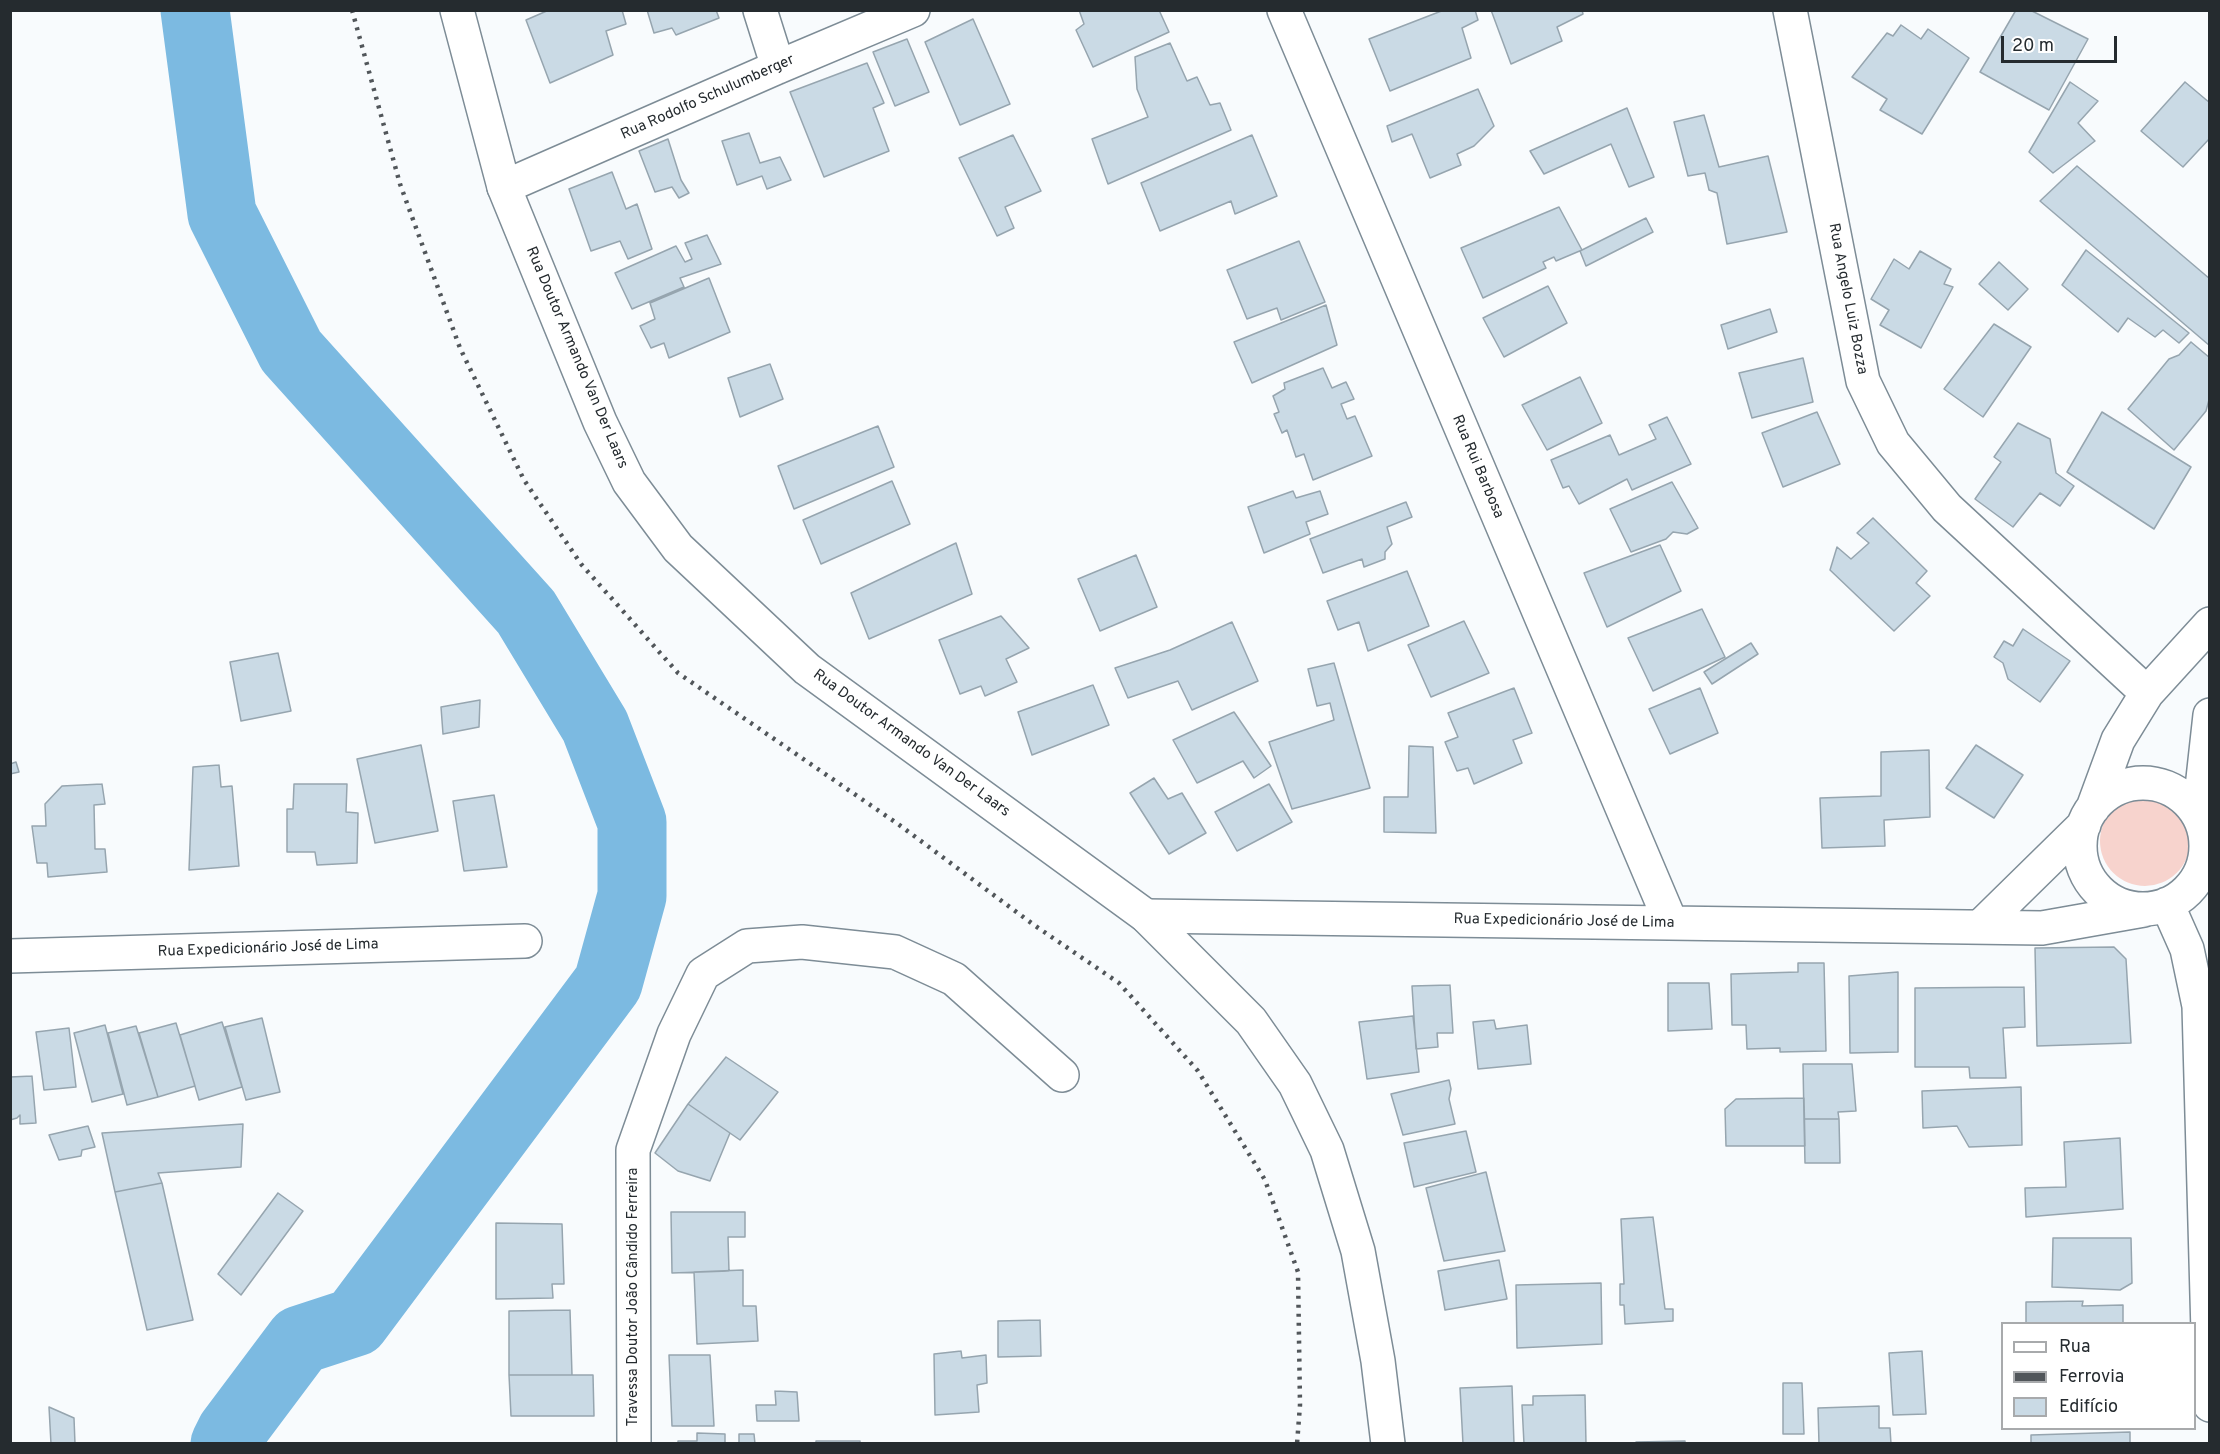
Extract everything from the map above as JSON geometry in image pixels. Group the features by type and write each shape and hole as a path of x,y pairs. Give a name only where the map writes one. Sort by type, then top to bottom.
{"street":[{"name":"Rua Doutor Armando Van Der Laars","path":"457,10 504,187 600,422 629,482 678,548 807,669 1146,916 1251,1021 1295,1084 1327,1150 1358,1251 1378,1361 1388,1443"},
{"path":"760,10 778,67"},
{"name":"Rua Rodolfo Schulumberger","path":"504,187 913,10"},
{"name":"Rua Rui Barbosa","path":"1284,10 1671,923"},
{"name":"Rua Angelo Luiz Bozza","path":"1794,13 1863,381 1893,443 1947,508 2147,693"},
{"path":"1981,926 2088,816 2109,793 2127,785 2148,783 2168,788 2185,799 2199,815 2206,836 2208,858 2199,877 2185,893 2162,905 2126,906 2107,898 2092,883 2083,865 2080,845 2088,816 2118,740 2147,693 2210,624"},
{"path":"2199,815 2210,715"},
{"path":"2162,905 2187,949 2199,1006 2210,1405"},
{"name":"Rua Expedicionário José de Lima","path":"1146,916 2042,928 2162,905 2210,905"},
{"name":"Rua Expedicionário José de Lima","path":"10,956 525,941"},
{"name":"Travessa Doutor João Cândido Ferreira","path":"634,1443 633,1150 674,1034 703,974 747,946 802,942 895,952 954,979 1062,1075"}],"shaded area":[{"path":"2145,796 2170,804 2182,816 2190,841 2182,866 2170,878 2145,886 2120,878 2108,866 2100,841 2108,816 2120,804"}],"building":[{"path":"549,10 622,10 626,24 606,31 613,55 550,83 526,20"},
{"path":"647,10 716,10 719,18 676,35 672,28 654,33"},
{"path":"1079,10 1159,10 1169,32 1093,67 1076,30 1084,24"},
{"path":"1444,10 1475,10 1478,20 1462,28 1471,58 1390,91 1369,39"},
{"path":"1491,10 1582,10 1583,14 1557,27 1562,41 1511,64"},
{"path":"2016,10 2030,10 2088,39 2049,110 1980,72"},
{"path":"973,19 1010,104 960,125 925,42"},
{"path":"1901,25 1921,39 1928,29 1969,58 1922,134 1880,110 1887,99 1852,77 1887,33 1893,36"},
{"path":"907,39 929,92 895,106 873,52"},
{"path":"1170,43 1187,81 1197,77 1210,105 1220,103 1231,130 1108,184 1092,139 1148,117 1137,89 1135,57"},
{"path":"867,63 884,103 873,108 889,151 824,177 790,92"},
{"path":"2070,82 2098,101 2078,123 2095,141 2053,173 2029,152"},
{"path":"2185,82 2210,103 2210,138 2183,167 2141,131"},
{"path":"1478,89 1494,126 1474,146 1457,154 1461,165 1430,178 1412,134 1392,142 1387,126"},
{"path":"1627,108 1654,177 1629,187 1611,144 1544,174 1530,151"},
{"path":"1704,115 1719,167 1768,156 1787,232 1727,244 1717,193 1709,190 1705,173 1688,176 1674,122"},
{"path":"749,133 760,163 780,157 791,180 767,189 762,176 737,185 722,141"},
{"path":"1013,135 1041,191 1005,207 1014,228 997,236 959,158"},
{"path":"1252,135 1277,196 1235,214 1231,201 1160,231 1141,183"},
{"path":"668,139 681,180 689,193 679,198 672,187 655,192 639,151"},
{"path":"2077,166 2210,279 2210,346 2040,201"},
{"path":"612,172 626,209 637,204 652,249 628,259 620,241 591,251 569,189"},
{"path":"1559,207 1582,250 1556,261 1554,257 1543,262 1546,268 1483,298 1461,248"},
{"path":"1646,218 1653,232 1586,266 1580,251"},
{"path":"707,235 721,264 680,278 684,287 632,309 615,273 676,246 685,262 692,259 685,243"},
{"path":"1299,241 1325,302 1281,320 1277,308 1247,319 1227,270"},
{"path":"2086,250 2189,333 2179,343 2163,330 2155,337 2128,318 2118,332 2062,285"},
{"path":"1920,251 1951,269 1944,284 1953,287 1921,348 1880,325 1889,310 1871,299 1894,259 1909,269"},
{"path":"1999,262 2028,289 2008,310 1979,284"},
{"path":"709,278 730,332 669,358 664,343 651,348 640,326 655,319 650,303"},
{"path":"1548,286 1567,323 1504,357 1483,318"},
{"path":"1326,305 1337,345 1252,383 1234,342"},
{"path":"1770,309 1777,332 1728,349 1721,325"},
{"path":"1994,324 2031,347 1983,417 1944,389"},
{"path":"2191,342 2210,358 2210,396 2206,411 2174,450 2128,409 2169,359 2179,355"},
{"path":"1803,358 1813,402 1752,418 1739,373"},
{"path":"770,364 783,399 740,417 728,378"},
{"path":"1323,368 1332,388 1346,382 1354,399 1341,404 1347,419 1355,416 1372,456 1313,480 1304,454 1296,457 1287,430 1282,433 1274,414 1279,412 1273,396 1285,389 1284,383"},
{"path":"1580,377 1602,423 1547,450 1522,405"},
{"path":"1817,412 1840,464 1783,487 1762,433"},
{"path":"2102,412 2191,467 2154,529 2067,472"},
{"path":"1667,417 1691,464 1632,490 1627,479 1579,504 1569,486 1563,488 1551,460 1610,435 1619,455 1656,439 1649,425"},
{"path":"2018,423 2050,439 2056,473 2074,486 2060,506 2040,493 2013,527 1975,499 2001,462 1994,457"},
{"path":"878,426 894,467 794,509 778,466"},
{"path":"892,481 910,524 821,564 803,520"},
{"path":"1672,482 1698,528 1687,534 1673,532 1666,539 1631,552 1610,509"},
{"path":"1293,491 1296,498 1320,491 1328,514 1306,522 1310,534 1264,553 1248,507"},
{"path":"1406,502 1412,517 1387,527 1392,544 1385,552 1385,559 1364,567 1362,559 1323,573 1310,539"},
{"path":"1873,518 1927,571 1916,583 1930,596 1894,631 1830,570 1837,547 1851,559 1869,543 1857,533"},
{"path":"956,543 972,594 869,639 851,593"},
{"path":"1660,545 1681,591 1607,627 1584,573"},
{"path":"1136,555 1157,607 1100,631 1078,579"},
{"path":"1407,571 1429,626 1368,651 1359,622 1338,630 1327,601"},
{"path":"1702,609 1725,657 1653,691 1628,638"},
{"path":"1001,616 1029,648 1006,659 1017,682 985,696 981,686 960,694 939,640"},
{"path":"1464,621 1489,673 1431,697 1408,645"},
{"path":"1232,622 1258,681 1192,710 1178,681 1128,698 1115,668 1170,650"},
{"path":"2023,629 2070,661 2040,702 2008,679 2003,663 1994,657 2004,641 2013,646"},
{"path":"1751,643 1758,654 1712,684 1704,672"},
{"path":"278,653 291,711 241,721 230,662"},
{"path":"1334,663 1370,788 1292,809 1269,742 1334,720 1330,703 1317,706 1308,669"},
{"path":"1093,685 1109,725 1032,755 1018,712"},
{"path":"1514,688 1532,733 1513,740 1522,763 1474,784 1468,768 1457,771 1445,742 1458,737 1448,713"},
{"path":"1700,688 1718,733 1670,754 1649,709"},
{"path":"480,700 479,727 443,734 441,707"},
{"path":"1234,712 1271,766 1254,778 1243,761 1197,783 1173,740"},
{"path":"421,745 438,831 375,843 357,759"},
{"path":"1976,745 2023,775 1994,818 1946,788"},
{"path":"1409,746 1433,747 1436,833 1384,832 1384,797 1408,797"},
{"path":"1929,750 1930,817 1884,820 1885,846 1822,848 1820,798 1881,796 1881,752"},
{"path":"16,762 19,772 10,774 10,764"},
{"path":"219,765 221,787 232,786 239,866 189,870 193,767"},
{"path":"1154,778 1168,799 1182,793 1206,833 1169,854 1130,793"},
{"path":"102,784 105,804 94,805 95,849 105,849 107,872 48,877 47,863 37,863 32,826 46,826 45,804 62,786"},
{"path":"294,784 347,784 346,812 358,813 357,863 317,865 315,852 287,852 287,809 293,809"},
{"path":"1269,784 1292,822 1237,851 1215,812"},
{"path":"494,795 507,867 464,871 453,801"},
{"path":"2114,947 2126,959 2131,1043 2037,1046 2035,948"},
{"path":"1798,963 1824,963 1826,1051 1780,1052 1780,1048 1747,1049 1746,1025 1732,1025 1731,974 1798,972"},
{"path":"1898,972 1898,1052 1850,1053 1849,976"},
{"path":"1668,983 1709,983 1712,1029 1668,1031"},
{"path":"1450,985 1453,1033 1437,1033 1438,1047 1416,1049 1412,986"},
{"path":"2024,987 2025,1027 2003,1028 2006,1078 1970,1078 1969,1067 1915,1067 1915,988"},
{"path":"1413,1016 1419,1072 1367,1079 1359,1022"},
{"path":"262,1018 280,1092 246,1100 225,1027"},
{"path":"1494,1020 1496,1029 1527,1025 1531,1064 1478,1069 1473,1022"},
{"path":"222,1022 242,1087 199,1100 180,1035"},
{"path":"176,1023 195,1086 158,1097 139,1033"},
{"path":"105,1025 123,1094 92,1102 74,1033"},
{"path":"136,1026 158,1097 127,1105 108,1033"},
{"path":"69,1028 76,1087 44,1090 36,1032"},
{"path":"726,1057 778,1092 740,1140 688,1104"},
{"path":"1803,1064 1852,1064 1856,1111 1838,1112 1839,1119 1804,1119"},
{"path":"32,1076 36,1123 20,1124 20,1115 10,1120 10,1077"},
{"path":"1449,1080 1451,1089 1449,1099 1455,1124 1403,1135 1391,1094"},
{"path":"2021,1087 2022,1145 1969,1147 1957,1126 1923,1128 1922,1091"},
{"path":"1804,1098 1805,1146 1726,1146 1725,1109 1736,1099"},
{"path":"688,1104 730,1133 710,1181 678,1171 655,1153"},
{"path":"1804,1119 1839,1119 1840,1163 1805,1163"},
{"path":"243,1124 241,1167 158,1173 162,1183 115,1192 102,1133"},
{"path":"88,1126 95,1147 82,1150 81,1156 59,1160 49,1135"},
{"path":"1466,1131 1476,1172 1414,1187 1404,1143"},
{"path":"2120,1138 2123,1209 2026,1217 2025,1188 2066,1187 2064,1142"},
{"path":"1486,1172 1505,1251 1444,1261 1426,1188"},
{"path":"162,1183 193,1320 147,1330 115,1192"},
{"path":"278,1193 303,1211 241,1295 218,1274"},
{"path":"671,1212 745,1212 745,1237 728,1237 729,1271 672,1273"},
{"path":"1653,1217 1665,1309 1673,1309 1673,1321 1625,1324 1624,1305 1620,1305 1620,1284 1624,1284 1621,1219"},
{"path":"496,1223 562,1224 564,1284 552,1284 553,1298 496,1299"},
{"path":"2053,1238 2131,1238 2132,1283 2120,1290 2052,1287"},
{"path":"1499,1260 1507,1299 1445,1310 1438,1271"},
{"path":"743,1270 743,1306 756,1306 758,1341 697,1344 694,1272"},
{"path":"1601,1283 1602,1344 1517,1348 1516,1285"},
{"path":"2083,1301 2082,1306 2123,1305 2123,1322 2026,1322 2026,1302"},
{"path":"570,1310 572,1375 509,1375 509,1311"},
{"path":"1040,1320 1041,1356 998,1357 998,1321"},
{"path":"961,1351 962,1358 986,1355 987,1383 977,1385 979,1412 935,1415 934,1354"},
{"path":"1922,1351 1926,1414 1893,1415 1889,1353"},
{"path":"669,1355 710,1355 714,1426 672,1426"},
{"path":"509,1375 593,1375 594,1416 511,1416"},
{"path":"1783,1383 1802,1383 1804,1434 1783,1434"},
{"path":"1512,1386 1514,1444 1463,1444 1460,1388"},
{"path":"775,1391 797,1392 799,1421 757,1421 756,1405 776,1405"},
{"path":"1585,1395 1586,1444 1524,1444 1522,1405 1533,1405 1533,1396"},
{"path":"1879,1406 1879,1428 1890,1428 1891,1444 1819,1444 1818,1408"},
{"path":"49,1407 74,1418 75,1444 51,1444"},
{"path":"2130,1432 2130,1444 2031,1444 2031,1435"},
{"path":"697,1433 725,1434 725,1444 678,1444 678,1441 697,1441"},
{"path":"739,1434 754,1434 755,1444 739,1444"},
{"path":"816,1441 860,1441 860,1444 816,1444"},
{"path":"1685,1441 1685,1444 1636,1444 1636,1442"}],"waterway":[{"path":"195,10 222,214 291,351 526,612 595,726 632,822 632,896 608,983 355,1322 300,1340 231,1432 225,1444"}],"railway":[{"path":"352,10 400,184 460,348 524,480 581,564 678,673 898,824 1034,925 1119,983 1198,1071 1265,1180 1298,1272 1300,1405 1297,1444"}]}
